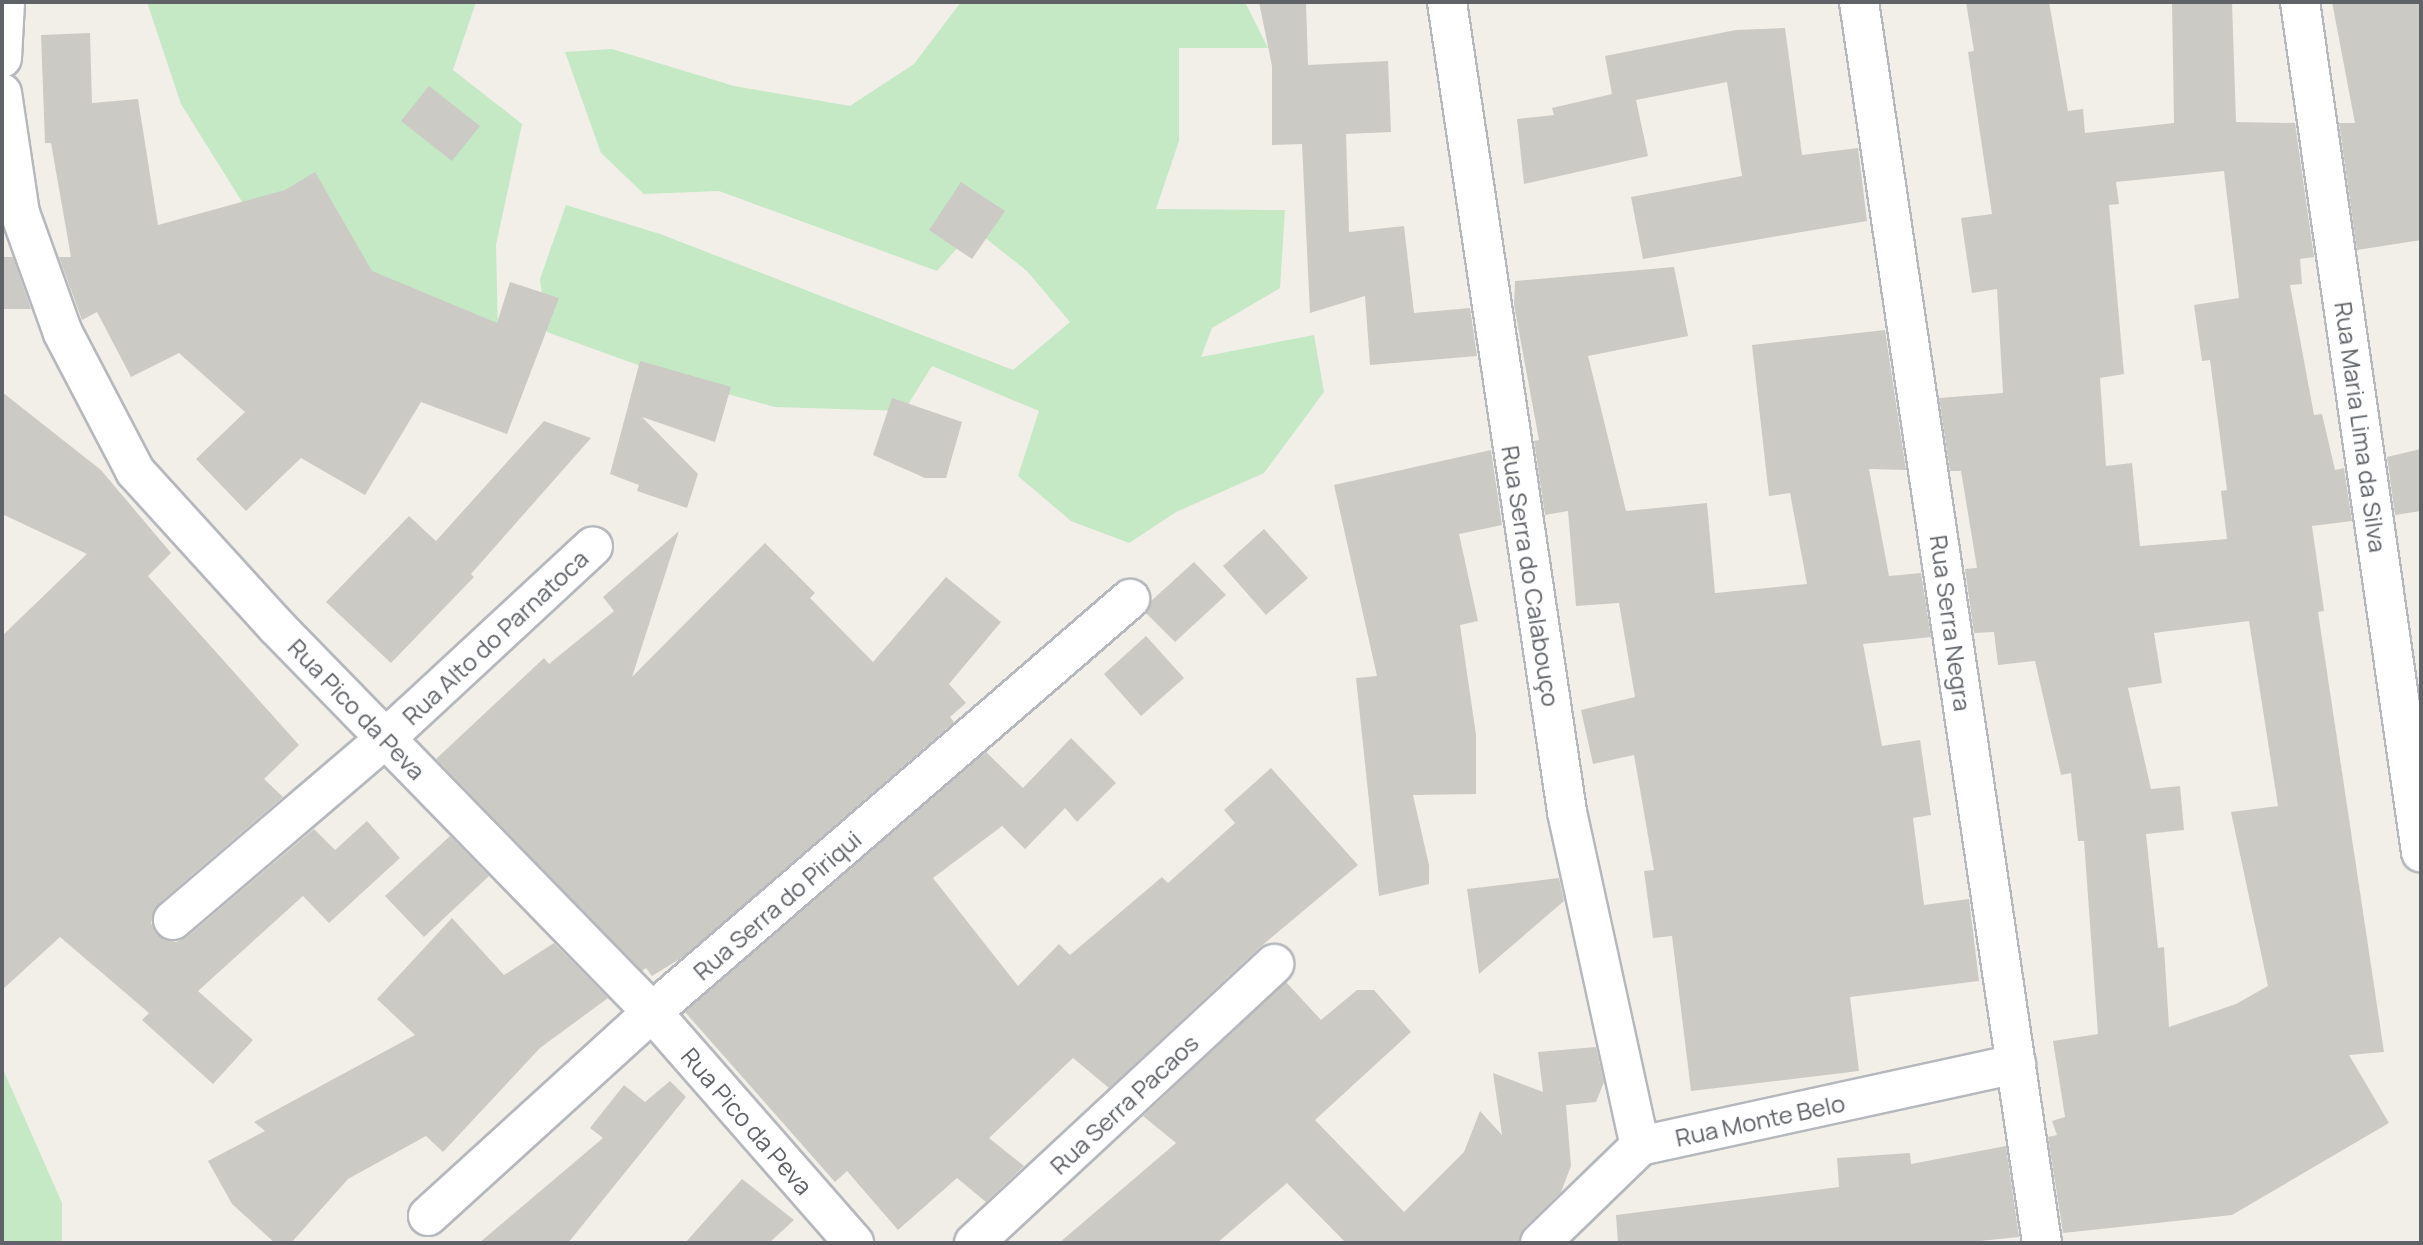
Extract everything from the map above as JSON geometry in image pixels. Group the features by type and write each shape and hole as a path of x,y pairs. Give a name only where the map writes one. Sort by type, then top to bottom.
{"street":[{"path":"2,58 5,2"},
{"name":"Rua Serra do Calabouço","path":"1447,2 1567,812 1640,1146"},
{"name":"Rua Serra Negra","path":"1859,2 2042,1243"},
{"name":"Rua Maria Lima da Silva","path":"2300,2 2421,852"},
{"name":"Rua Pico da Peva","path":"2,93 20,213 63,333 135,471 386,738 652,1012 855,1243"},
{"name":"Rua Alto do Parnatoca","path":"173,920 386,738 593,545"},
{"name":"Rua Serra do Piriqui","path":"428,1216 652,1012 1130,599"},
{"name":"Rua Serra Pacaos","path":"974,1243 1275,964"},
{"name":"Rua Monte Belo","path":"1540,1243 1640,1146 2016,1064"}],"green space":[{"path":"147,2 476,2 453,70 522,124 496,245 498,335 429,334 244,205 181,104"},
{"path":"961,2 1245,2 1268,48 1179,48 1179,141 1156,209 1285,210 1280,288 1212,328 1201,357 1314,335 1324,392 1264,473 1176,512 1129,543 1071,521 1018,476 1039,411 932,366 904,411 775,407 690,384 547,332 540,279 566,205 660,234 1013,370 1070,322 1027,271 974,229 937,271 719,191 644,194 601,153 565,52 612,49 734,86 850,106 914,64"},
{"path":"2,1067 62,1203 62,1243 2,1243"}],"building":[{"path":"1259,2 1306,2 1308,65 1388,61 1391,132 1346,134 1349,232 1404,226 1414,313 1470,308 1477,356 1370,365 1365,296 1310,313 1302,144 1272,145 1272,66"},
{"path":"1966,2 2049,2 2068,111 2083,109 2085,133 2174,123 2172,2 2232,2 2236,122 2295,123 2314,257 2300,259 2302,284 2290,285 2314,415 2322,414 2335,470 2344,468 2352,521 2312,526 2324,611 2318,612 2384,1052 2349,1055 2389,1123 2232,1215 2063,1233 2048,1137 2057,1135 2052,1121 2065,1117 2053,1041 2098,1034 2084,841 2078,841 2071,773 2061,775 2035,661 1998,665 1994,632 1974,633 1965,569 1977,568 1961,471 1950,471 1939,398 2003,393 1997,289 1972,293 1961,218 1992,214 1968,52 1974,51","holes":["2224,171 2239,298 2194,305 2202,361 2210,360 2227,490 2221,491 2227,539 2140,546 2132,463 2106,466 2100,378 2124,374 2109,205 2119,204 2116,182","2249,621 2278,806 2231,812 2268,986 2236,1004 2169,1027 2164,947 2158,948 2146,834 2184,830 2180,786 2151,789 2128,688 2162,683 2154,633"]},
{"path":"2332,2 2421,2 2421,240 2357,250 2339,123 2355,123"},
{"path":"1785,28 1802,155 1858,148 1867,221 1643,259 1631,197 1742,176 1727,82 1636,100 1648,156 1524,184 1517,119 1554,115 1552,108 1612,94 1605,56 1736,30"},
{"path":"90,33 92,103 138,99 158,225 285,190 315,172 372,271 497,323 510,282 559,298 507,434 421,402 365,495 301,458 246,511 196,459 245,412 179,353 131,377 97,312 82,320 59,257 71,257 51,143 45,143 41,35"},
{"path":"429,86 480,126 452,161 401,121"},
{"path":"961,182 1005,211 972,259 929,230"},
{"path":"2,257 13,257 31,309 2,309"},
{"path":"1674,267 1688,336 1588,356 1626,511 1707,503 1715,593 1807,584 1790,493 1769,496 1752,345 1885,330 1906,470 1869,469 1889,576 1921,573 1931,637 1863,644 1882,746 1920,740 1931,815 1913,818 1924,905 1969,899 1979,981 1850,997 1859,1071 1691,1091 1672,936 1653,938 1644,871 1654,870 1634,755 1593,764 1581,710 1635,697 1619,603 1576,606 1568,511 1545,515 1534,441 1539,440 1514,305 1515,281"},
{"path":"640,361 731,387 715,442 642,417 698,474 687,508 637,491 639,485 610,474"},
{"path":"2,392 101,470 171,553 148,576 299,745 264,779 283,797 159,903 151,923 157,935 176,942 187,937 314,829 335,850 367,821 400,858 329,923 303,896 198,991 253,1040 213,1084 142,1020 149,1013 60,937 2,990 2,636 87,554 2,514"},
{"path":"892,398 962,422 946,478 925,478 873,455"},
{"path":"544,421 591,438 471,574 474,577 391,663 326,602 409,516 436,541"},
{"path":"2421,449 2421,511 2395,515 2387,457"},
{"path":"1491,450 1502,525 1459,534 1478,621 1460,625 1476,735 1476,794 1413,795 1429,865 1429,884 1379,896 1356,678 1377,676 1334,485"},
{"path":"1264,529 1308,578 1266,615 1223,566"},
{"path":"679,531 632,677 765,543 815,593 810,598 873,662 946,577 1001,622 949,684 966,703 950,717 954,722 683,957 652,976 646,968 642,971 436,759 544,658 549,664 614,611 603,597"},
{"path":"1194,562 1226,595 1175,642 1146,613 1151,601"},
{"path":"1146,636 1184,678 1141,716 1104,674"},
{"path":"1071,738 1116,783 1077,822 1065,808 1025,849 1002,826 933,878 1018,986 1059,944 1070,955 1162,877 1168,883 1235,823 1224,810 1271,768 1358,865 1259,948 1109,1088 1073,1058 989,1138 1024,1166 986,1202 957,1178 898,1230 847,1171 835,1182 685,1012 986,752 1023,788"},
{"path":"450,836 489,876 424,937 385,896"},
{"path":"1559,878 1564,901 1479,974 1467,889"},
{"path":"452,918 504,975 554,943 608,998 540,1048 443,1152 426,1136 348,1179 291,1243 275,1243 232,1204 208,1161 265,1131 254,1122 415,1035 377,999"},
{"path":"1286,982 1321,1020 1357,990 1374,990 1411,1032 1315,1120 1404,1212 1464,1152 1480,1111 1502,1135 1493,1073 1543,1092 1538,1052 1596,1047 1604,1082 1596,1102 1566,1105 1571,1166 1561,1192 1525,1227 1519,1243 1346,1243 1287,1183 1217,1243 1059,1243 1176,1143 1143,1116"},
{"path":"670,1081 686,1097 568,1243 479,1243 603,1138 590,1128 624,1085 645,1102"},
{"path":"2006,1146 2019,1237 1960,1243 1618,1243 1616,1215 1839,1187 1837,1158 1910,1153 1911,1164"},
{"path":"742,1179 794,1220 769,1243 685,1243"}]}
